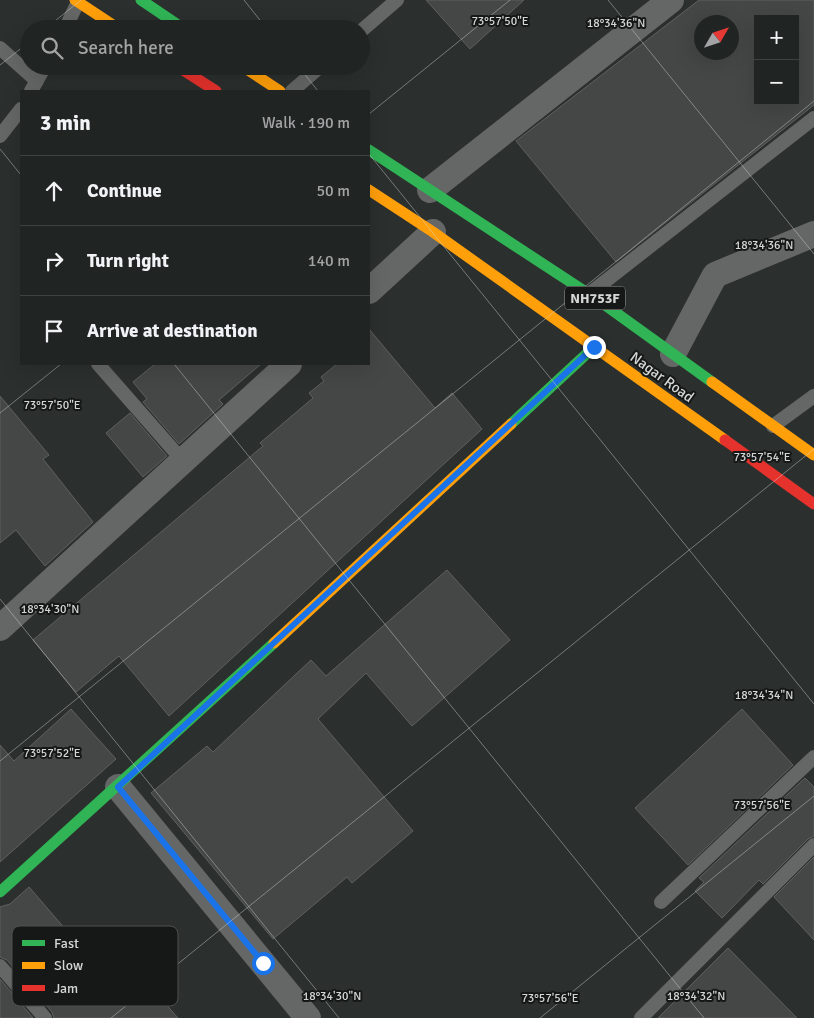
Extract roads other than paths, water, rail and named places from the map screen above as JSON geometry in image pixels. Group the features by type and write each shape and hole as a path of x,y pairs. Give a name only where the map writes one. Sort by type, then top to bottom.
{"main road":[{"path":"140,0 170,20"},
{"path":"77,1 106,20"},
{"path":"191,75 214,90"},
{"path":"256,75 278,90"},
{"name":"Nagar Road","path":"370,151 588,294 814,456"},
{"name":"Nagar Road","path":"370,191 433,232 814,504"},
{"path":"0,892 118,787 594,347"}],"street":[{"path":"430,190 671,0"},
{"path":"370,290 433,232"},
{"path":"673,354 715,275 814,234"},
{"path":"0,628 288,365"},
{"path":"118,787 308,1018"}],"lane":[{"path":"370,23 397,0"},
{"path":"69,20 77,1"},
{"path":"0,48 20,70"},
{"path":"24,75 34,86 40,75"},
{"path":"293,90 311,75"},
{"path":"0,136 20,111"},
{"path":"588,294 814,118"},
{"path":"99,365 183,460"},
{"path":"773,426 814,396"},
{"path":"661,902 814,757"},
{"path":"641,1018 814,846"},
{"path":"0,966 12,980"},
{"path":"35,1006 45,1018"}]}
